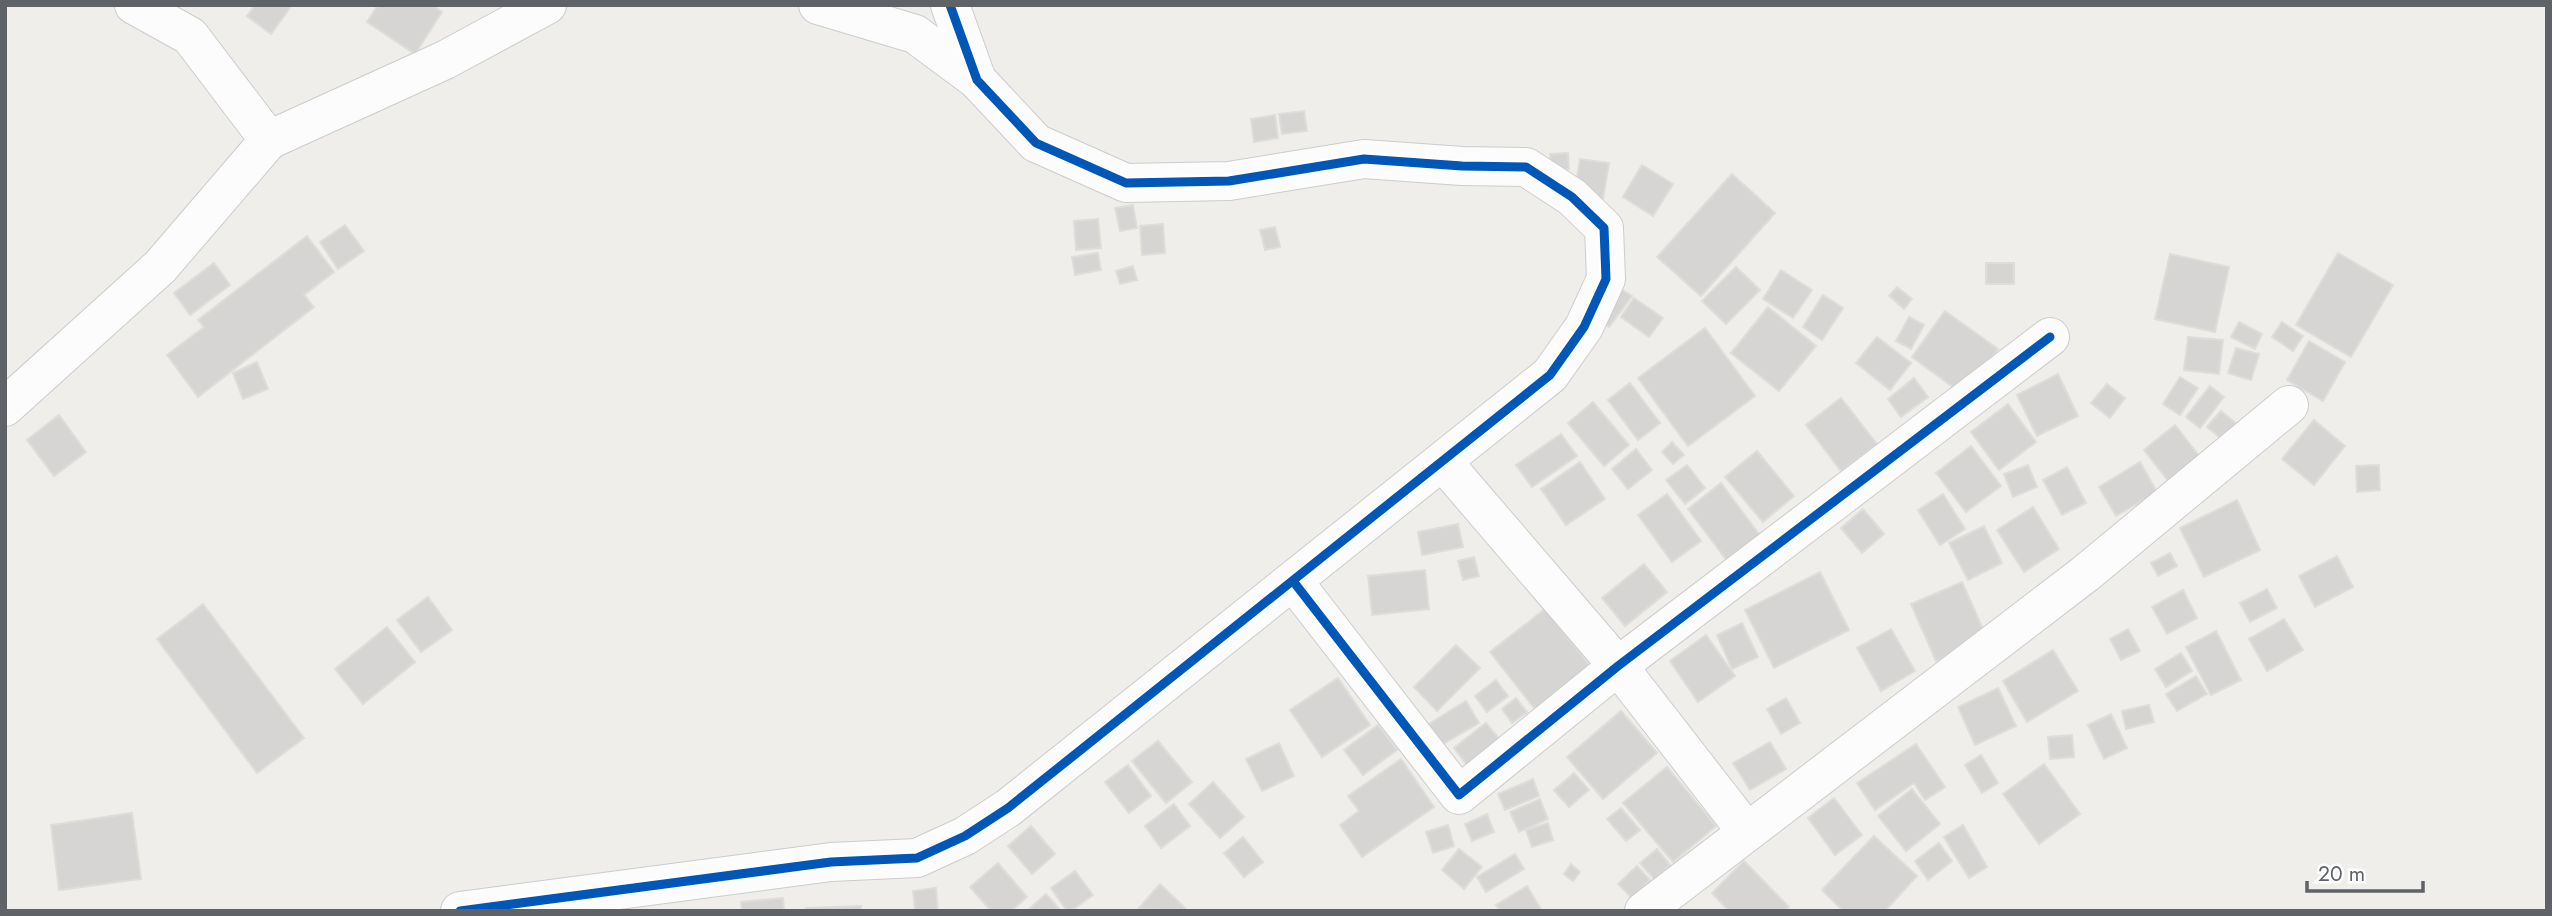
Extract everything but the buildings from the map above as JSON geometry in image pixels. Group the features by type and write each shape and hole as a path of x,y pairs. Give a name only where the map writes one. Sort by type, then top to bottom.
{"street":[{"path":"134,5 183,21 269,139"},
{"path":"5,407 160,267 269,139 445,60 547,5"},
{"path":"460,911 831,862 916,858 965,836 1008,808 1550,375 1584,327 1606,279 1604,228 1572,197 1526,167 1462,166 1364,159 1228,181 1126,183 1037,143 978,80 915,34 818,5"},
{"path":"950,5 978,80"},
{"path":"1293,581 1459,795 1618,666 2050,337"},
{"path":"1644,911 2085,574 2288,405"},
{"path":"1443,462 1618,666 1747,832"}],"cycle path":[{"path":"460,911 831,862 917,858 965,836 1008,808 1550,375 1584,327 1606,279 1604,228 1572,197 1526,167 1462,166 1364,159 1229,181 1126,183 1036,143 977,80 950,5"},
{"path":"1293,581 1459,795 1618,666 2050,337"}]}
